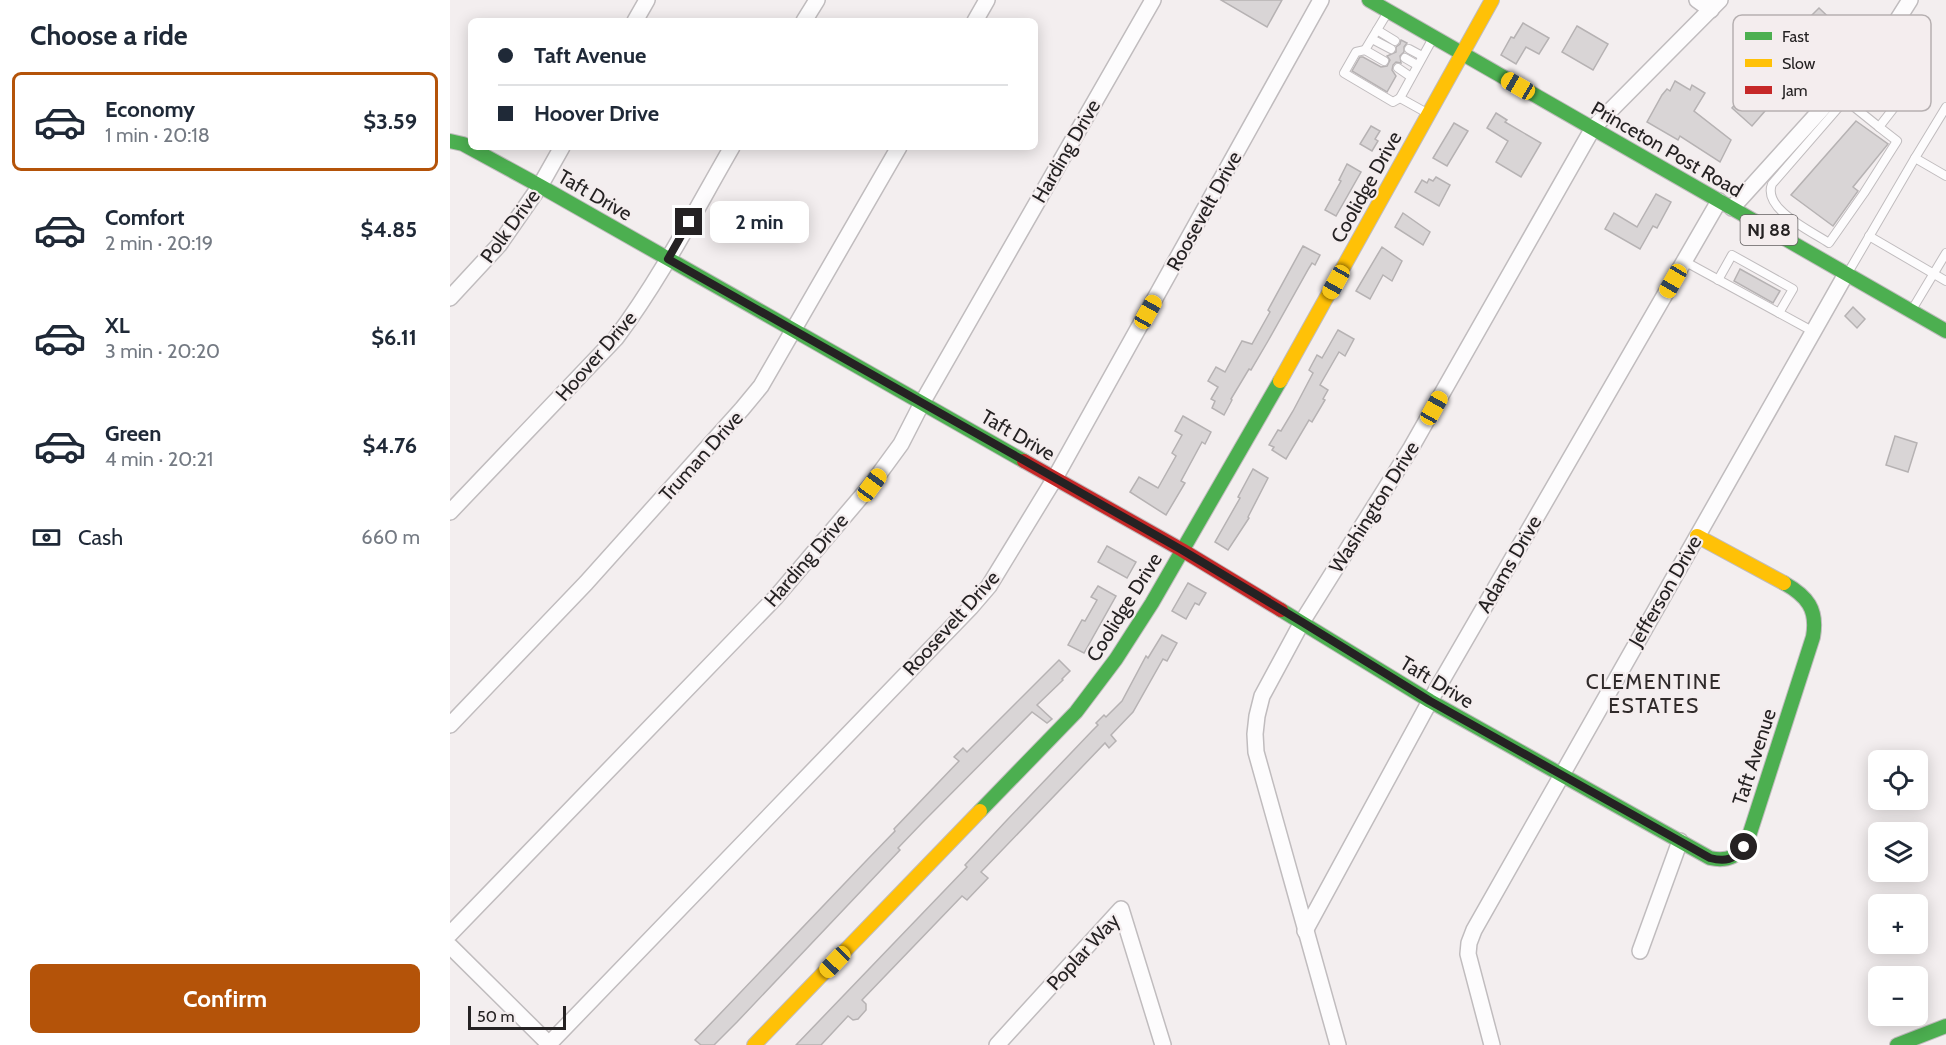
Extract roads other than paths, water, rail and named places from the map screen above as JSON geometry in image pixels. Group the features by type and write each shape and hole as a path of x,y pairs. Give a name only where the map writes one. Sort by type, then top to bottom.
{"street":[{"path":"637,18 647,0"},
{"path":"806,18 817,0"},
{"path":"977,18 987,0"},
{"name":"Harding Drive","path":"450,934 776,597 872,485 901,444 922,402 1153,0"},
{"name":"Roosevelt Drive","path":"549,1045 989,586 1055,478 1321,0"},
{"name":"Princeton Post Road","path":"1369,0 1946,331"},
{"name":"Coolidge Drive","path":"754,1045 1096,689 1128,643 1291,364 1492,0"},
{"path":"1697,0 1715,5"},
{"name":"Adams Drive","path":"1901,15 1910,0"},
{"name":"Washington Drive","path":"1338,1045 1256,752 1255,734 1262,696 1302,622 1411,448 1593,128 1715,5"},
{"name":"Adams Drive","path":"1305,931 1430,701 1684,261 1725,205 1767,179 1825,111"},
{"name":"Taft Drive","path":"450,141 468,147"},
{"name":"Taft Drive","path":"474,150 1182,550 1430,701 1560,775"},
{"name":"Polk Drive","path":"450,298 499,245 540,186 560,150"},
{"name":"Hoover Drive","path":"450,512 616,338 637,310 730,150"},
{"name":"Truman Drive","path":"450,725 586,583 761,386 897,150"},
{"name":"Jefferson Drive","path":"1492,1045 1470,967 1469,943 1474,930 1846,274"},
{"name":"Taft Avenue","path":"1560,775 1710,858 1722,861 1731,859 1744,847 1816,625 1816,617 1812,608 1798,591 1696,536"},
{"path":"1640,951 1680,841"},
{"name":"Poplar Way","path":"997,1045 1121,909 1163,1045"},
{"path":"450,946 549,1045"},
{"path":"1897,1045 1946,1026"}],"lane":[{"path":"1365,50 1388,11"},
{"path":"1377,30 1395,41"},
{"path":"1384,61 1365,50 1356,52 1344,73 1393,102 1400,98 1434,36"},
{"path":"1372,39 1391,50"},
{"path":"1409,49 1422,56"},
{"path":"1405,58 1417,65"},
{"path":"1398,68 1411,77"},
{"path":"1400,98 1429,114"},
{"path":"1846,274 1946,107"},
{"path":"1767,179 1771,199 1777,209 1829,243 1897,141 1863,111"},
{"path":"1880,128 1893,111"},
{"path":"1915,158 1946,176"},
{"path":"1788,240 1798,223"},
{"path":"1869,236 1946,281"},
{"path":"1911,312 1946,253"},
{"path":"1721,281 1732,255 1793,290 1776,311"},
{"path":"1684,261 1814,332"}],"district":[{"name":"CLEMENTINE ESTATES","path":"1654,694"}]}
